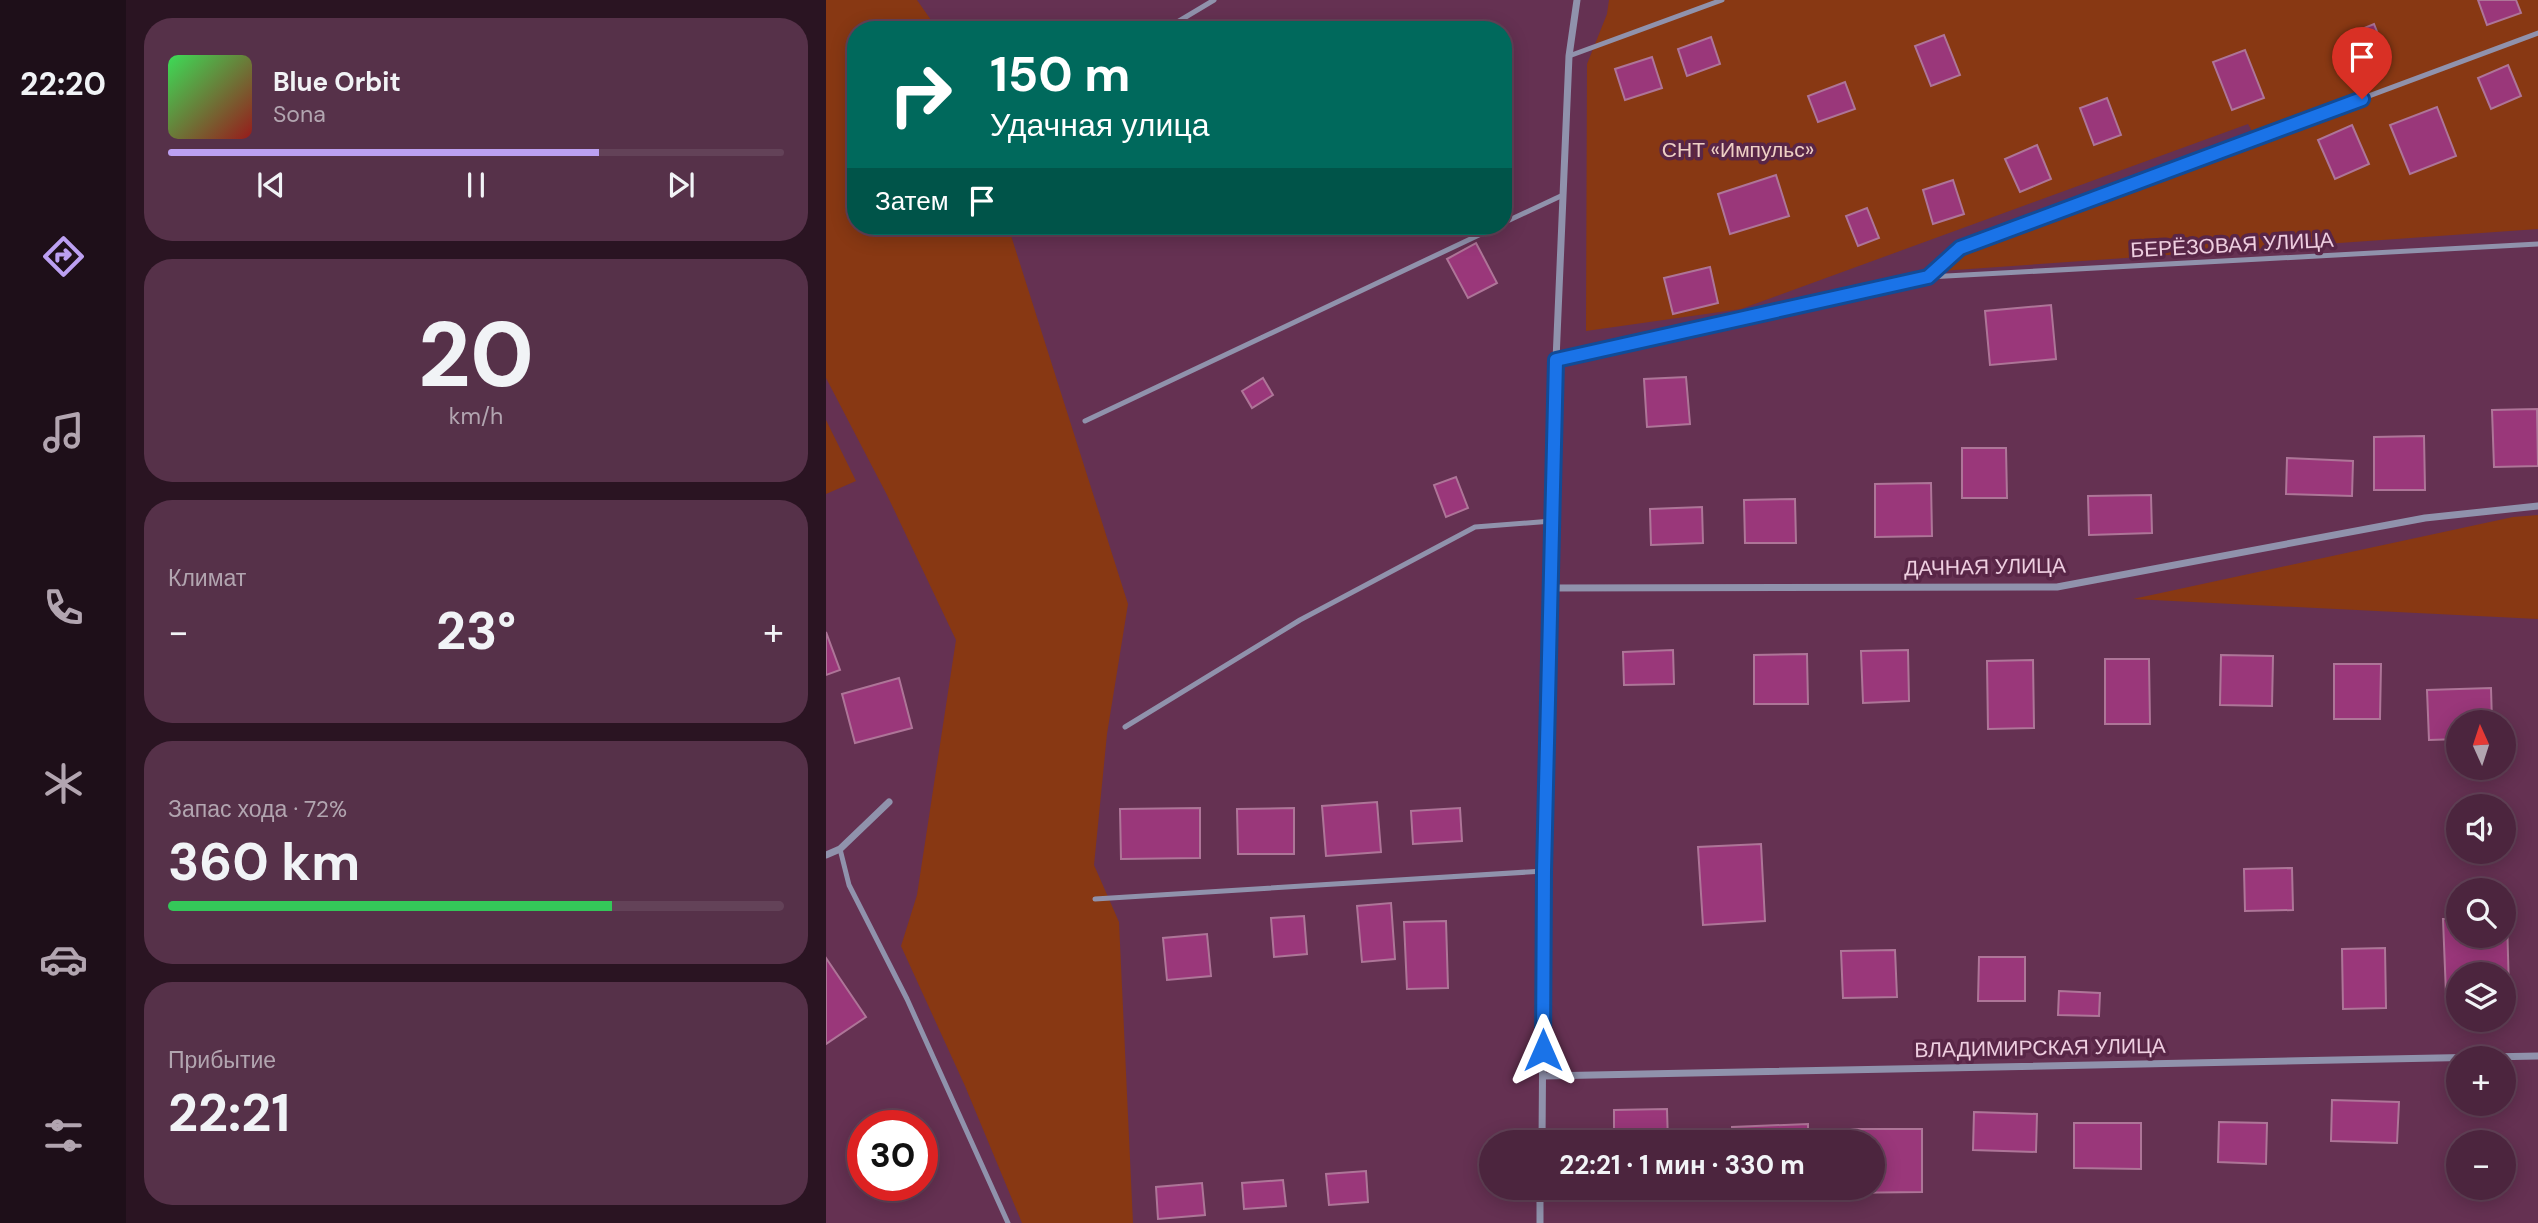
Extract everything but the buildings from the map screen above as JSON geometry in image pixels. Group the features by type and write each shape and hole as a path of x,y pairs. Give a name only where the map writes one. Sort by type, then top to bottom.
{"street":[{"path":"1542,1130 1544,871 1556,360 1569,55 1577,0"},
{"name":"ДАЧНАЯ УЛИЦА","path":"1552,588 2057,587 2425,518 2538,506"},
{"path":"826,855 840,849 889,802"},
{"name":"ВЛАДИМИРСКАЯ УЛИЦА","path":"1543,1076 2538,1056"},
{"path":"1540,1223 1541,1200"}],"lane":[{"path":"1179,21 1214,0"},
{"path":"1569,55 1722,0"},
{"path":"1928,277 1960,248 2538,33"},
{"path":"1512,219 1563,195"},
{"path":"1085,421 1479,235"},
{"name":"БЕРЁЗОВАЯ УЛИЦА","path":"1556,360 1928,277 2538,244"},
{"path":"1125,727 1300,620 1475,527 1552,521"},
{"path":"840,849 849,885 907,999 1008,1223"},
{"path":"1095,899 1544,871"}],"green space":[{"path":"826,0 917,0 932,21 847,21 847,235 1011,235 1128,604 1107,734 1094,865 1119,922 1133,1223 1022,1223 965,1086 901,946 917,895 956,640 887,495 826,378"},
{"name":"СНТ «Импульс»","path":"1609,0 2538,0 2538,229 1941,271 1963,253 2260,145 2248,124 1741,309 1586,331 1587,64 1607,14"},
{"path":"826,420 856,481 826,494"},
{"path":"2538,515 2538,619 2133,599 2513,517"}],"route":[{"path":"1543,1050 1544,871 1556,360 1928,277 1960,248 2362,99"}]}
